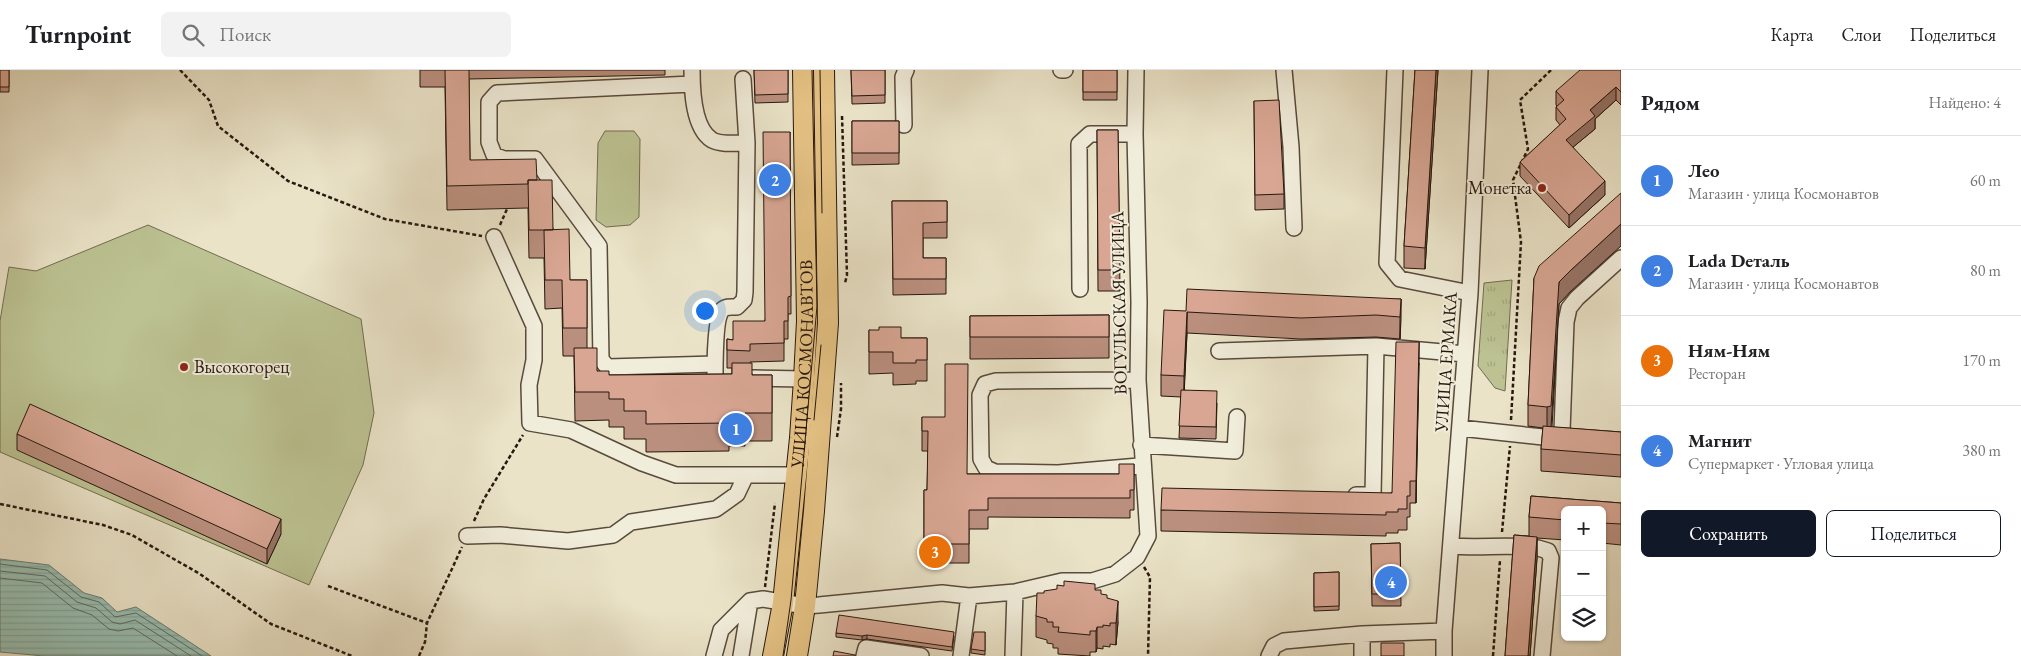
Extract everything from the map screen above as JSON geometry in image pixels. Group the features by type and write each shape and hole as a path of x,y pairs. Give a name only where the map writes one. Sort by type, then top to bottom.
{"main road":[{"name":"УЛИЦА КОСМОНАВТОВ","path":"773,656 783,603 788,475 804,379 807,321 803,70"},
{"name":"УЛИЦА КОСМОНАВТОВ","path":"797,656 805,606 814,511 828,323 824,70"}],"street":[{"path":"904,125 903,77 906,70"},
{"name":"ВОГУЛЬСКАЯ УЛИЦА","path":"1136,70 1135,134 1139,302 1138,380 1142,466 1148,536 1137,557"},
{"path":"1284,70 1291,147 1294,228"},
{"path":"1395,70 1388,263 1400,279 1470,293"},
{"name":"УЛИЦА ЕРМАКА","path":"1444,656 1444,631 1470,293 1480,70"},
{"path":"747,143 726,143 712,140 698,119 692,77 497,93 490,102 489,142 494,156 504,159 535,159 599,246 601,359 615,375 624,380 715,371 804,379"},
{"path":"715,371 717,320 721,311 728,307 737,306 744,300 746,292 747,143 743,79"},
{"path":"1080,289 1079,144 1090,134 1135,134"},
{"path":"494,237 534,326 534,360 529,385 530,423 571,430 642,463 676,475 788,475"},
{"path":"1460,428 1511,434 1557,434 1566,322 1569,308 1577,298 1621,258"},
{"path":"1219,351 1376,346 1465,354"},
{"path":"1343,496 1373,495 1376,346"},
{"path":"1138,380 996,381 986,384 980,395 982,459 986,468 995,472 1058,473 1142,466"},
{"path":"1141,445 1235,451 1237,417"},
{"path":"467,536 500,535 568,541 613,535 632,522 716,509 737,494 746,475"},
{"path":"1145,498 1165,498"},
{"path":"1452,546 1476,548 1501,545 1533,547 1548,551 1551,558 1542,656"},
{"path":"714,656 720,630 757,600 805,606 942,592 969,596 1015,592 1062,581 1092,581 1115,574 1137,557"},
{"path":"1013,656 1015,592"},
{"path":"962,656 969,596"},
{"path":"740,656 757,600"},
{"path":"1269,656 1274,646 1284,642 1362,634 1444,631"},
{"path":"1362,634 1362,656"},
{"path":"864,656 866,648 921,656"}],"path":[{"path":"180,70 208,100 218,126 288,181 385,219 494,237 507,209"},
{"path":"1493,656 1511,434 1521,242 1513,180 1528,149 1520,100 1551,70"},
{"path":"757,600 788,475"},
{"path":"0,504 103,525 132,535 200,574 271,624 352,656"},
{"path":"1137,557 1150,578 1148,656"},
{"path":"328,586 427,623"}],"green space":[{"path":"605,131 634,131 640,139 639,217 630,225 606,227 596,220 598,143"},
{"name":"Высокогорец","path":"148,225 361,319 374,413 363,465 309,585 0,452 0,321 9,267 36,271"},
{"path":"1512,280 1505,391 1495,388 1478,366 1484,283"}],"water":[{"path":"0,559 49,565 84,593 102,598 117,612 136,607 211,656 44,656 0,652"}],"building":[{"path":"0,70 9,70 9,87 0,87"},
{"path":"445,70 469,70 470,160 536,159 537,180 528,180 528,184 447,186"},
{"path":"754,70 788,70 788,94 755,95"},
{"path":"851,70 885,70 885,95 852,96"},
{"path":"1083,70 1117,70 1117,92 1083,92"},
{"path":"1415,70 1436,70 1425,248 1404,246"},
{"path":"1580,70 1621,70 1621,92 1616,87 1590,110 1595,116 1566,140 1605,181 1569,215 1520,162 1566,119 1556,107 1564,100 1556,91"},
{"path":"1279,100 1284,194 1255,195 1254,101"},
{"path":"852,121 899,121 899,153 852,153"},
{"path":"1097,130 1118,130 1120,270 1098,270"},
{"path":"763,132 790,132 791,296 788,297 788,321 784,321 784,343 750,344 750,351 727,350 727,339 733,340 733,321 765,321"},
{"path":"528,180 552,180 553,230 529,230"},
{"path":"1621,193 1621,224 1559,282 1551,406 1528,405 1534,278 1539,266"},
{"path":"892,201 947,201 947,222 923,223 923,258 946,258 946,279 893,279"},
{"path":"569,229 570,280 587,280 587,328 563,328 562,280 545,280 544,230"},
{"path":"1187,289 1401,299 1400,317 1376,315 1301,318 1187,312 1184,376 1161,375 1164,310 1186,311"},
{"path":"1109,315 1109,337 970,337 970,316"},
{"path":"879,327 901,327 901,338 927,338 927,360 916,360 916,363 893,363 893,352 869,352 869,330 879,330"},
{"path":"1396,342 1419,342 1416,481 1410,481 1410,496 1407,496 1407,509 1398,509 1398,512 1386,512 1386,515 1161,510 1162,488 1392,493"},
{"path":"574,348 597,348 597,371 609,371 609,375 732,374 732,363 752,363 752,375 772,375 772,413 745,413 745,418 729,418 729,423 646,424 646,411 624,411 624,399 609,399 609,392 575,392"},
{"path":"945,364 968,364 967,474 1119,474 1119,464 1134,464 1134,490 1130,490 1130,498 988,498 988,510 969,510 969,544 924,544 924,490 927,490 928,431 922,431 922,417 945,417"},
{"path":"1181,390 1217,391 1216,427 1179,426"},
{"path":"30,404 281,519 267,549 17,434"},
{"path":"1543,426 1621,432 1621,455 1541,449"},
{"path":"1531,496 1621,503 1621,524 1606,523 1606,506 1561,506 1561,520 1529,517"},
{"path":"1514,535 1537,537 1528,656 1505,656"},
{"path":"1400,543 1401,594 1372,594 1371,544"},
{"path":"1339,572 1339,606 1314,607 1314,573"},
{"path":"1064,581 1095,584 1095,590 1101,590 1101,594 1107,595 1107,598 1118,601 1116,623 1110,623 1110,626 1103,625 1103,627 1097,627 1096,631 1090,631 1090,635 1058,632 1059,627 1053,627 1053,622 1047,622 1047,619 1036,616 1037,593 1057,589 1057,585 1064,586"},
{"path":"839,615 954,632 952,647 867,635 836,633"},
{"path":"974,632 985,632 985,651 971,649"},
{"path":"1381,643 1404,643 1404,656 1381,656"},
{"path":"834,651 855,655 855,656 833,656"}],"tram line":[{"path":"783,656 791,600 817,306 812,70"},
{"path":"820,70 822,213"},
{"path":"814,420 821,345"}],"place":[{"name":"Lada Dеталь","path":"775,180"},
{"name":"Монетка","path":"1542,188"},
{"name":"Высокогорец","path":"184,367"},
{"name":"Лео","path":"736,429"},
{"name":"Ням-Ням","path":"935,552"},
{"name":"Магнит","path":"1391,582"}]}
